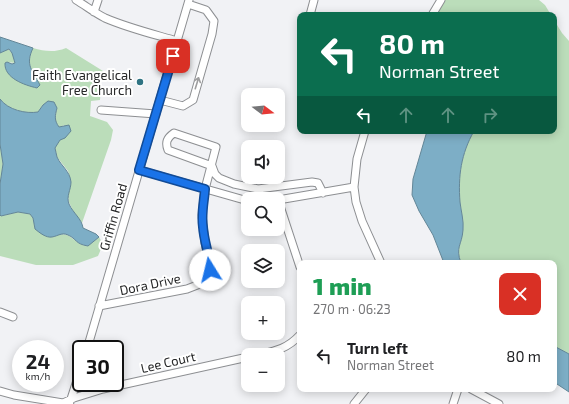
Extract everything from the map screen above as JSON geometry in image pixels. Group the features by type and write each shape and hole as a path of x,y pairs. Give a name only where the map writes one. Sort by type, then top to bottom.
{"street":[{"path":"76,0 94,12 130,27 177,41"},
{"path":"94,12 98,0"},
{"path":"311,12 314,0"},
{"path":"434,12 441,0"},
{"path":"160,100 183,106 192,100 210,42 214,21 206,10 189,2"},
{"name":"Griffin Road","path":"90,340 189,2"},
{"path":"101,110 156,114"},
{"path":"205,189 212,166 216,147 174,133 168,137 166,144 168,150 212,166 215,174 219,178 234,184 258,189 312,182 318,183 323,193"},
{"path":"364,134 356,159 354,188 358,212 380,260"},
{"path":"139,170 241,199"},
{"path":"285,199 354,188"},
{"name":"Dora Drive","path":"99,306 187,289 205,282 210,270 210,263 202,225 205,189"},
{"path":"285,221 298,260"},
{"path":"0,312 13,317"},
{"path":"282,348 297,338"},
{"name":"Lee Court","path":"0,391 21,400 63,403 70,402 103,389 241,359"},
{"path":"70,402 73,392"},
{"path":"354,404 364,392"},
{"path":"363,404 365,392"},
{"path":"453,404 457,392"},
{"path":"477,392 499,404"}],"green space":[{"path":"437,0 539,0 545,5 549,12 430,12"},
{"path":"557,25 569,41 569,354 557,348 557,260 460,260 459,246 463,227 460,202 460,174 463,157 473,134 557,134"},
{"path":"33,48 57,51 66,48 103,71 95,77 98,83 100,100 91,101 90,116 107,122 113,130 111,140 82,223 74,213 69,202 68,195 71,182 68,171 57,157 55,148 60,139 64,125 59,128 56,123 55,116 57,108 43,105 38,112 23,112 8,106 0,99 0,53 8,49 12,53 15,63 7,62 33,73 30,67 30,60"},
{"path":"0,144 3,164 0,184"},
{"path":"18,212 30,214 33,218 35,229 53,237 64,234 87,246 99,237 102,244 98,256 73,265 36,265 0,256 0,215 2,216"}],"water":[{"path":"0,37 33,48 30,59 30,67 40,85 37,88 21,83 11,77 8,73 5,63 15,63 9,49 0,53"},
{"path":"0,99 3,103 12,108 28,112 38,112 48,101 54,102 57,108 55,116 57,125 59,127 69,125 71,131 65,138 60,140 55,148 57,157 67,172 71,182 68,198 69,204 81,222 83,228 99,237 88,246 78,243 66,234 54,237 43,235 35,229 33,218 30,214 18,212 0,215 0,184 3,164 0,144"},
{"path":"426,134 473,134 463,157 460,174 460,202 463,227 459,249 460,260 443,260 433,235 419,211 412,195 413,179"},
{"path":"557,348 569,354 569,392 557,384"}],"place":[{"name":"Faith Evangelical Free Church","path":"140,82"}],"route":[{"path":"173,56 139,170 205,189 202,225 210,263 210,270"}]}
